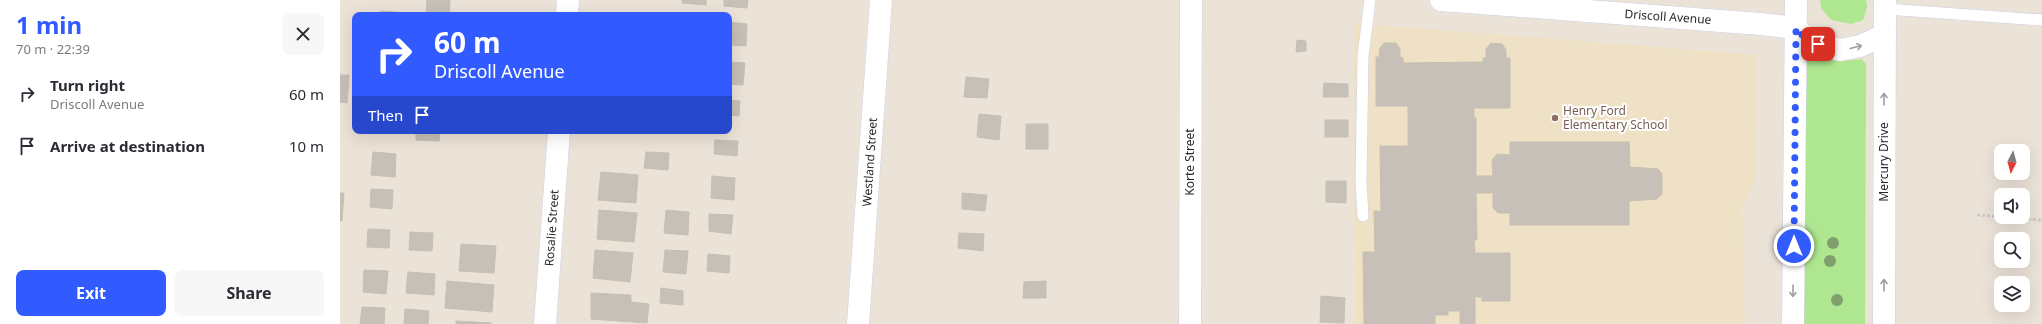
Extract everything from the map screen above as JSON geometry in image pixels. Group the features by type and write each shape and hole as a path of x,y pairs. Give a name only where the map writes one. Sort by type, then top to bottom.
{"street":[{"path":"567,12 568,0"},
{"name":"Westland Street","path":"858,324 881,0"},
{"name":"Korte Street","path":"1190,324 1191,0"},
{"name":"Driscoll Avenue","path":"1440,0 1761,24 1796,28"},
{"path":"1793,324 1796,0"},
{"name":"Mercury Drive","path":"1884,324 1885,4"},
{"path":"1796,28 1808,41 1840,50 1860,46 1885,35"},
{"name":"Rosalie Street","path":"545,324 558,134"}],"lane":[{"path":"1363,216 1361,182 1363,56 1370,0"},
{"path":"1885,4 2042,20"}],"path":[{"path":"1977,215 1994,216"},
{"path":"2030,219 2042,220"}],"shaded area":[{"name":"Henry Ford Elementary School","path":"1353,23 1758,55 1755,180 1742,208 1745,324 1354,324"}],"green space":[{"path":"1820,0 1866,0 1867,7 1863,20 1851,24 1831,20 1821,8"},
{"path":"1812,49 1824,56 1836,60 1862,59 1866,64 1865,324 1800,324 1804,58"}],"building":[{"path":"427,0 450,0 449,12 426,12"},
{"path":"682,0 706,0 706,5 682,3"},
{"path":"724,0 748,0 747,8 724,6"},
{"path":"732,22 747,24 746,46 732,45"},
{"path":"1297,40 1306,41 1306,51 1296,52"},
{"path":"1384,43 1396,43 1400,49 1400,57 1403,58 1403,63 1483,62 1483,58 1486,58 1486,49 1491,43 1502,44 1506,50 1506,58 1510,58 1510,108 1474,108 1474,118 1476,118 1476,176 1493,176 1492,160 1497,154 1510,155 1510,142 1629,142 1630,167 1658,169 1662,174 1662,194 1657,199 1629,201 1629,225 1510,225 1510,213 1498,213 1493,208 1493,193 1476,193 1477,240 1474,240 1475,253 1510,253 1510,301 1482,301 1482,297 1475,297 1475,324 1460,324 1460,311 1448,311 1448,315 1435,315 1435,324 1364,324 1363,252 1375,252 1374,211 1381,211 1380,146 1408,146 1408,106 1376,106 1376,57 1379,57 1380,48"},
{"path":"732,62 745,63 743,85 732,84"},
{"path":"340,75 349,75 347,103 340,102"},
{"path":"966,77 989,79 987,98 964,97"},
{"path":"1324,83 1348,84 1348,97 1323,97"},
{"path":"732,100 740,101 739,116 732,115"},
{"path":"979,114 1001,116 999,140 977,137"},
{"path":"1325,120 1348,120 1348,137 1325,137"},
{"path":"1026,124 1048,124 1048,149 1026,149"},
{"path":"416,134 440,134 439,141 416,140"},
{"path":"715,140 738,141 737,156 714,154"},
{"path":"373,152 396,154 395,177 371,175"},
{"path":"646,152 669,153 668,170 644,168"},
{"path":"601,172 638,175 636,203 598,200"},
{"path":"712,176 735,178 734,200 711,198"},
{"path":"1326,181 1346,181 1346,203 1326,202"},
{"path":"371,189 393,190 392,209 370,207"},
{"path":"340,193 344,193 342,221 340,220"},
{"path":"962,193 987,195 985,211 962,209"},
{"path":"599,210 637,213 634,242 597,239"},
{"path":"666,210 689,212 688,235 664,233"},
{"path":"709,214 733,215 731,234 709,231"},
{"path":"368,229 390,230 389,248 367,247"},
{"path":"410,232 433,233 432,251 409,250"},
{"path":"959,233 984,234 983,251 958,248"},
{"path":"461,244 496,246 494,273 459,271"},
{"path":"595,250 633,253 630,282 593,278"},
{"path":"665,250 688,251 686,274 663,272"},
{"path":"708,254 730,256 729,273 707,271"},
{"path":"364,270 388,271 386,294 363,292"},
{"path":"408,272 435,274 434,295 406,293"},
{"path":"447,281 494,285 492,312 445,308"},
{"path":"1046,281 1046,298 1023,298 1024,282"},
{"path":"661,288 683,291 683,305 660,303"},
{"path":"591,293 631,295 631,302 649,304 647,323 591,319"},
{"path":"1321,296 1345,298 1344,323 1320,322"},
{"path":"362,307 385,308 384,324 360,324"},
{"path":"405,309 429,311 428,324 404,324"},
{"path":"456,321 491,323 491,324 456,324"}],"place":[{"name":"Henry Ford Elementary School","path":"1555,118"}],"route":[{"path":"1794,246 1796,28 1808,41 1818,44"}]}
